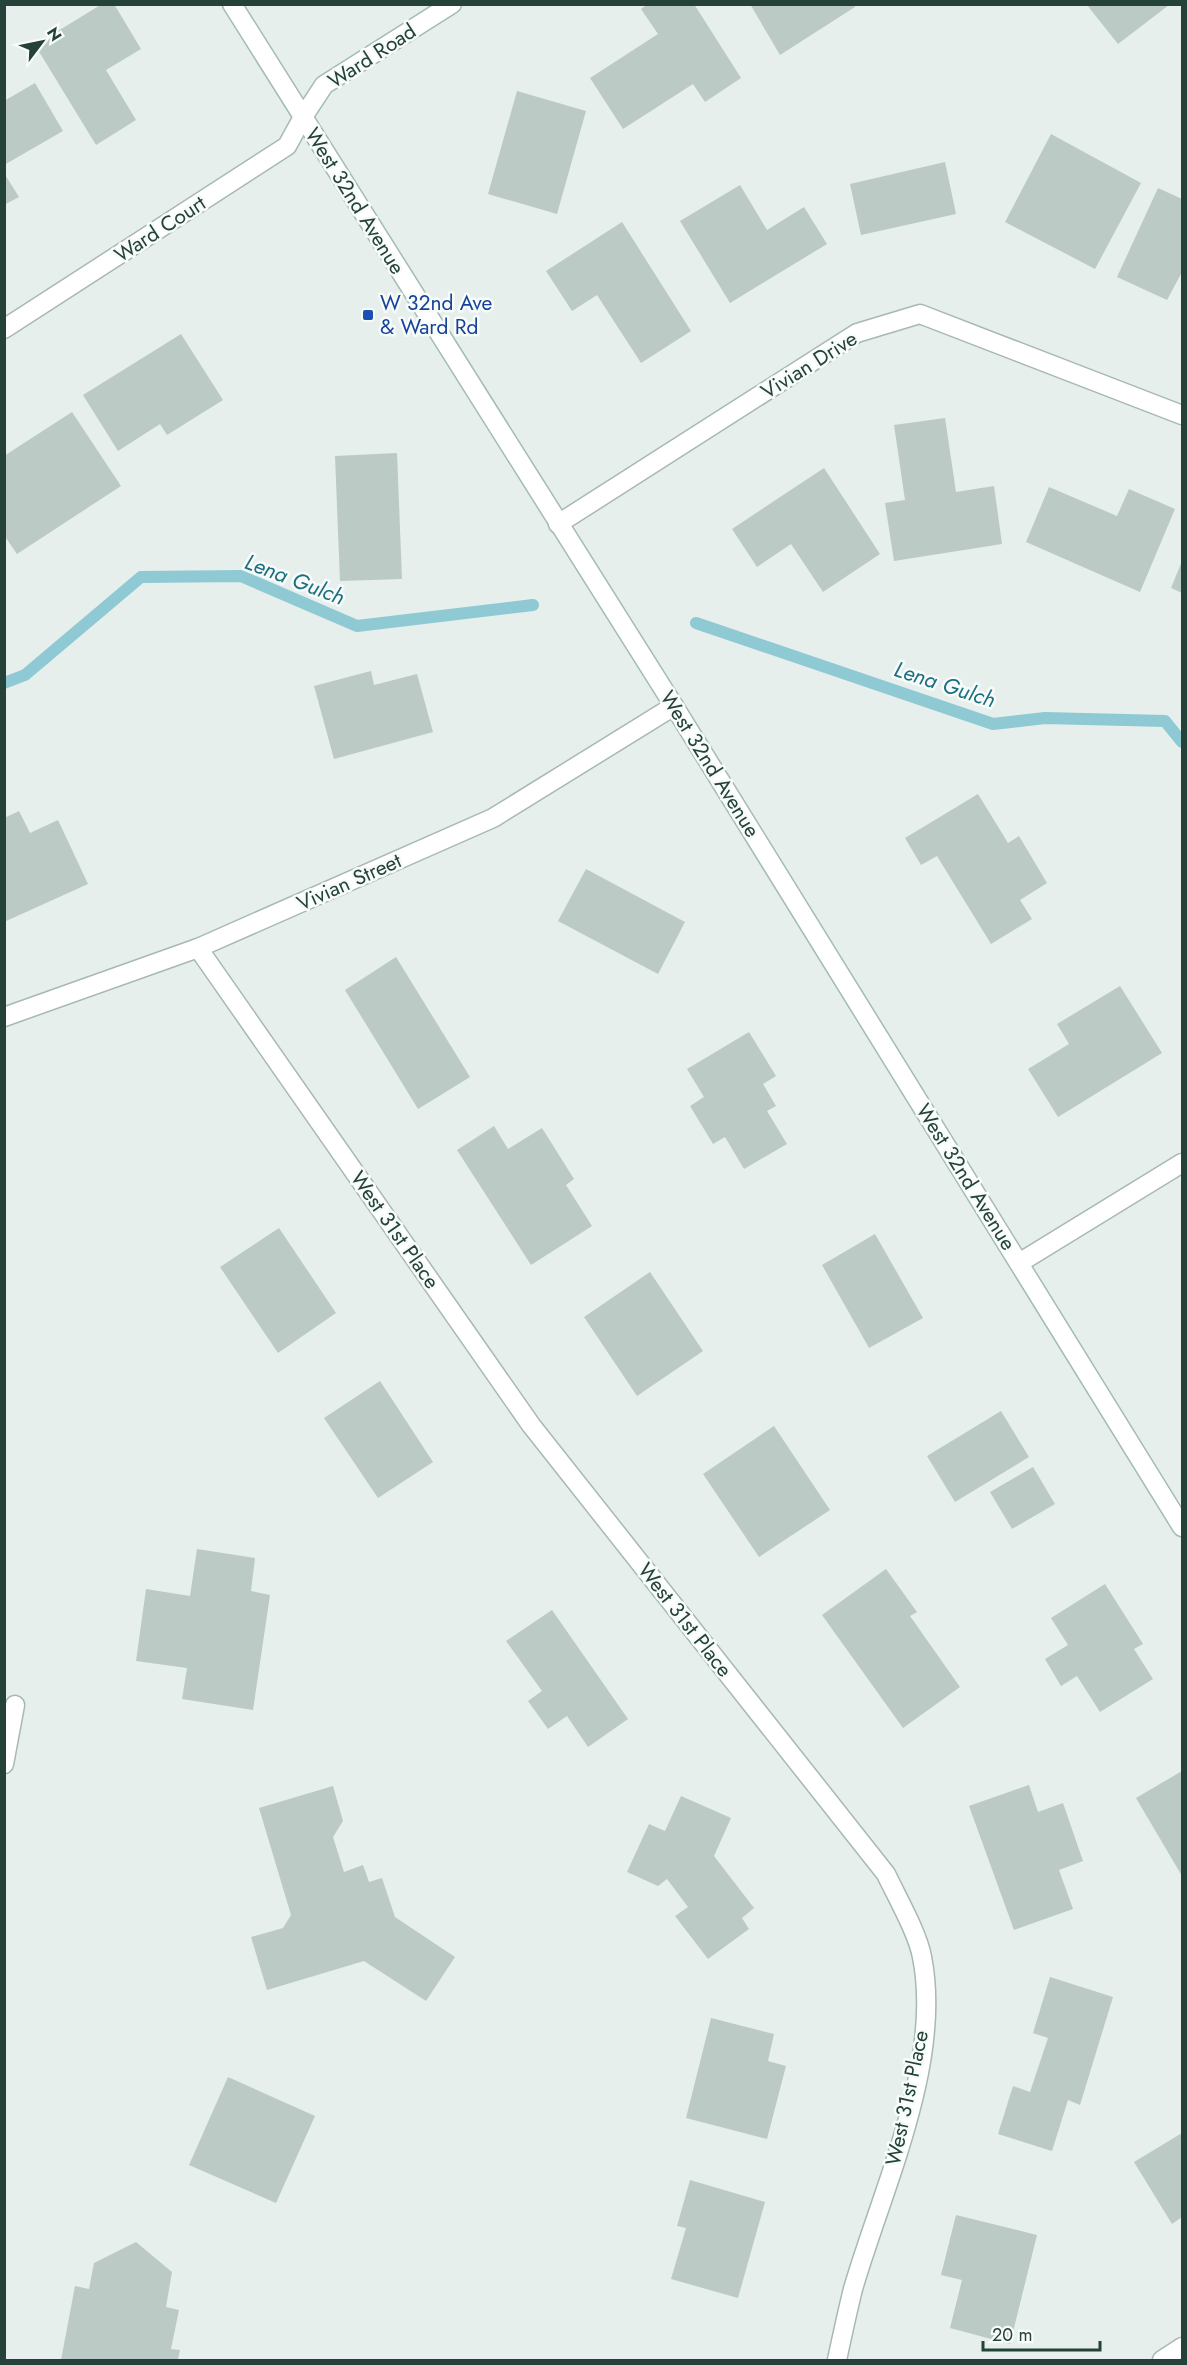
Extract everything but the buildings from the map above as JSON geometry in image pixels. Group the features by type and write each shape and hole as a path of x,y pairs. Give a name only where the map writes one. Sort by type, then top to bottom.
{"street":[{"name":"West 32nd Avenue","path":"232,4 674,706 1182,1527"},
{"name":"Ward Road","path":"303,117 324,85 452,4"},
{"name":"Ward Court","path":"4,329 287,146 303,117"},
{"name":"Vivian Drive","path":"558,524 857,333 920,314 1182,415"},
{"name":"Vivian Street","path":"4,1017 198,948 493,818 674,706"},
{"name":"West 31st Place","path":"198,948 531,1425 886,1874 922,1956 926,2002 921,2054 900,2148 853,2290 837,2361"},
{"path":"1019,1263 1182,1162"},
{"path":"4,1764 15,1705"},
{"path":"1162,2361 1182,2347"}],"waterway":[{"name":"Lena Gulch","path":"4,683 25,675 141,577 241,576 357,626 533,605"},
{"name":"Lena Gulch","path":"696,623 993,724 1045,718 1165,721 1182,742"}],"place":[{"name":"W 32nd Ave & Ward Rd","path":"368,315"}]}
